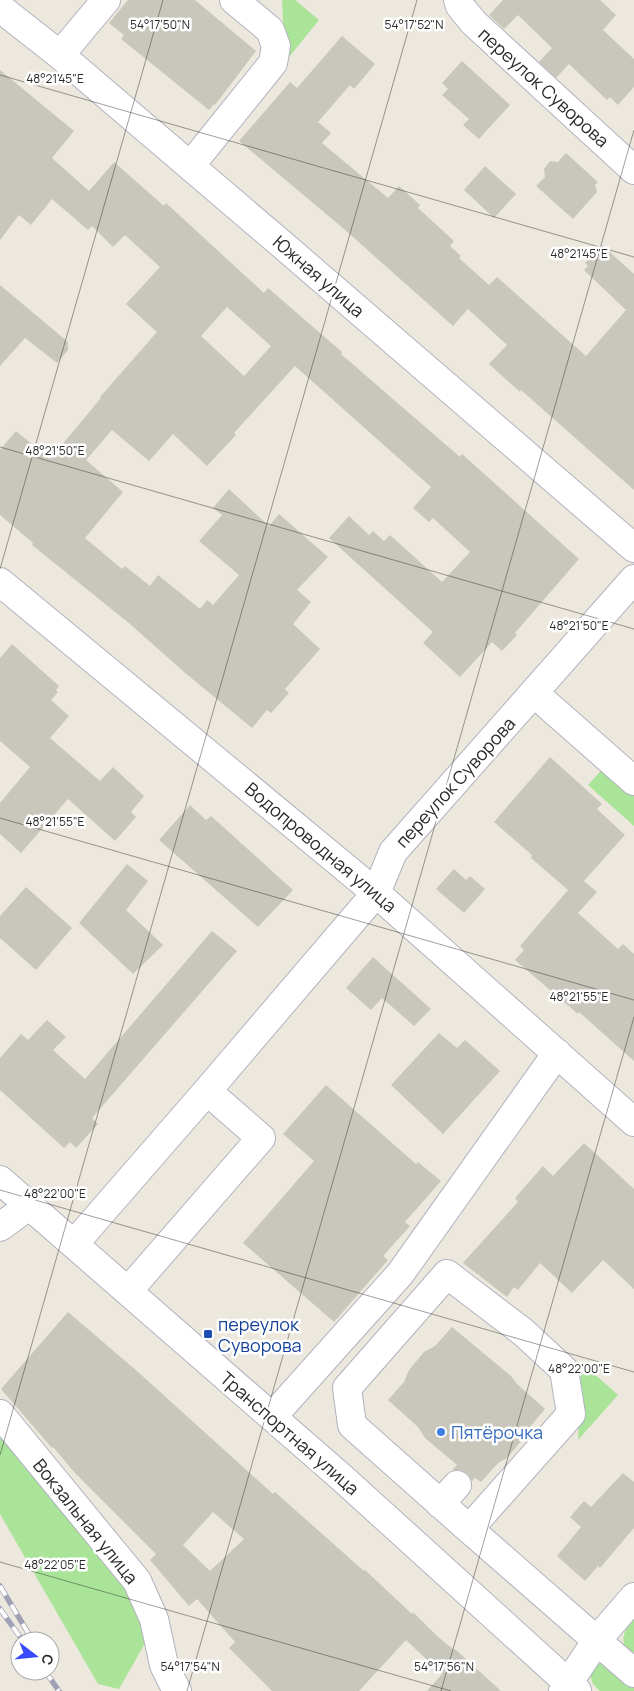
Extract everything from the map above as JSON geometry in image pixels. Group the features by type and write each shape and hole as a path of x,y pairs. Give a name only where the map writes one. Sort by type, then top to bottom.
{"street":[{"path":"60,55 106,0"},
{"path":"190,166 272,63 276,46 270,30 234,0"},
{"name":"переулок Суворова","path":"458,0 460,6 474,24 634,170"},
{"name":"Южная улица","path":"1,11 60,55 634,548"},
{"name":"переулок Суворова","path":"74,1244 376,893 392,852 634,579"},
{"name":"Водопроводная улица","path":"0,582 376,893 633,1119"},
{"path":"534,693 634,781"},
{"path":"272,1417 400,1274 557,1053"},
{"path":"128,1291 261,1138 207,1091"},
{"name":"Транспортная улица","path":"0,1180 355,1490 570,1689"},
{"path":"0,1227 30,1205"},
{"path":"469,1529 572,1414 564,1370 523,1332 447,1274 347,1388 352,1425 448,1494 469,1529 634,1673"},
{"path":"365,1313 392,1337"},
{"name":"Вокзальная улица","path":"0,1414 137,1581 154,1619 164,1665 177,1691"},
{"path":"570,1689 597,1640 634,1597"}],"green space":[{"path":"282,0 295,0 319,20 285,62"},
{"path":"606,765 634,791 634,826 588,785"},
{"path":"581,1362 618,1395 578,1440"},
{"path":"0,1423 131,1584 148,1638 119,1689 98,1684 0,1514"},
{"path":"634,1618 634,1652 629,1657 623,1641 625,1632"},
{"path":"596,1665 609,1666 634,1688 634,1691 600,1691 593,1684 590,1675"}],"building":[{"path":"128,0 195,0 256,51 215,105 209,110 121,39 124,35 109,23"},
{"path":"503,0 600,0 616,15 603,30 634,59 634,87 618,105 610,97 607,100 569,64 556,78 539,62 552,48 518,15 504,29 489,15"},
{"path":"342,36 375,64 354,89 350,85 318,122 331,133 322,143 388,198 399,186 420,205 418,208 454,241 450,246 461,256 459,258 489,285 497,277 586,356 626,310 584,270 588,266 585,263 602,245 634,274 634,490 489,364 507,345 468,309 453,326 344,229 239,141 290,82 297,88"},
{"path":"462,61 510,105 479,139 463,125 469,119 442,95 448,89 442,83"},
{"path":"0,70 74,131 52,158 89,191 114,162 164,206 166,203 264,293 268,288 460,457 462,454 579,559 515,633 517,635 502,651 492,642 460,677 423,643 433,632 329,538 349,516 369,535 373,531 384,541 390,535 442,582 470,552 433,518 429,522 413,508 431,487 295,366 234,433 236,435 207,466 173,434 149,461 112,430 86,460 123,492 85,538 122,569 125,566 150,586 158,575 200,609 207,600 213,605 239,575 199,541 222,515 213,508 229,489 269,526 279,514 328,557 297,590 311,602 293,624 320,649 285,689 289,693 271,713 267,710 252,728 130,624 32,545 33,543 0,515 0,450 16,431 50,459 100,397 157,332 126,304 160,267 125,235 113,247 92,226 88,230 52,199 31,225 19,215 0,240","holes":["227,307 271,346 244,376 201,336"]},
{"path":"566,153 598,182 595,185 597,192 573,219 536,186 545,177 544,169 550,161 558,162"},
{"path":"485,166 516,194 494,218 464,190"},
{"path":"0,285 68,342 68,350 57,363 25,338 0,366"},
{"path":"12,644 59,686 56,690 58,692 51,700 69,716 50,738 100,781 113,767 144,796 131,812 136,817 115,841 68,799 21,853 0,834 0,803 30,767 0,741 0,658"},
{"path":"550,757 602,804 597,809 625,835 584,881 597,892 578,913 618,949 623,944 634,954 634,1061 579,1012 578,1014 515,960 524,950 520,946 568,890 494,822"},
{"path":"190,805 206,820 211,816 293,890 258,927 159,840"},
{"path":"127,864 148,881 126,910 163,945 133,974 79,923"},
{"path":"454,869 466,880 470,876 485,889 464,913 436,889"},
{"path":"26,887 72,928 36,970 0,938 0,916"},
{"path":"212,931 237,951 92,1118 98,1124 76,1148 70,1142 64,1148 0,1090 0,1058 21,1034 28,1040 47,1020 66,1037 53,1050 85,1079"},
{"path":"373,957 431,1009 414,1026 382,998 371,1010 346,988"},
{"path":"439,1033 457,1048 465,1040 500,1071 443,1134 391,1085"},
{"path":"326,1085 416,1164 418,1162 441,1181 405,1222 410,1226 383,1256 388,1260 334,1322 243,1243 314,1161 283,1134"},
{"path":"584,1143 634,1189 634,1289 603,1260 572,1293 540,1263 518,1290 514,1287 507,1297 463,1263 518,1202 515,1198 543,1166 553,1176"},
{"path":"68,1312 137,1371 273,1494 275,1492 501,1691 427,1691 442,1674 406,1640 359,1691 272,1691 229,1648 235,1642 197,1599 189,1606 150,1560 156,1554 75,1473 1,1389","holes":["213,1512 244,1539 210,1571 183,1545"]},
{"path":"452,1327 511,1376 517,1384 545,1409 507,1458 498,1463 481,1482 475,1478 472,1481 468,1474 461,1470 452,1470 457,1465 425,1438 418,1427 388,1400 404,1382 409,1370 424,1352 435,1346"},
{"path":"623,1473 634,1482 634,1528 600,1568 598,1566 585,1581 557,1556 581,1527 570,1517 584,1501 591,1507"}],"railway":[{"path":"0,1586 27,1631"},
{"path":"0,1609 16,1631"},
{"path":"52,1681 59,1691"}],"place":[{"name":"переулок Суворова","path":"208,1334"},
{"name":"Пятёрочка","path":"441,1432"}]}
